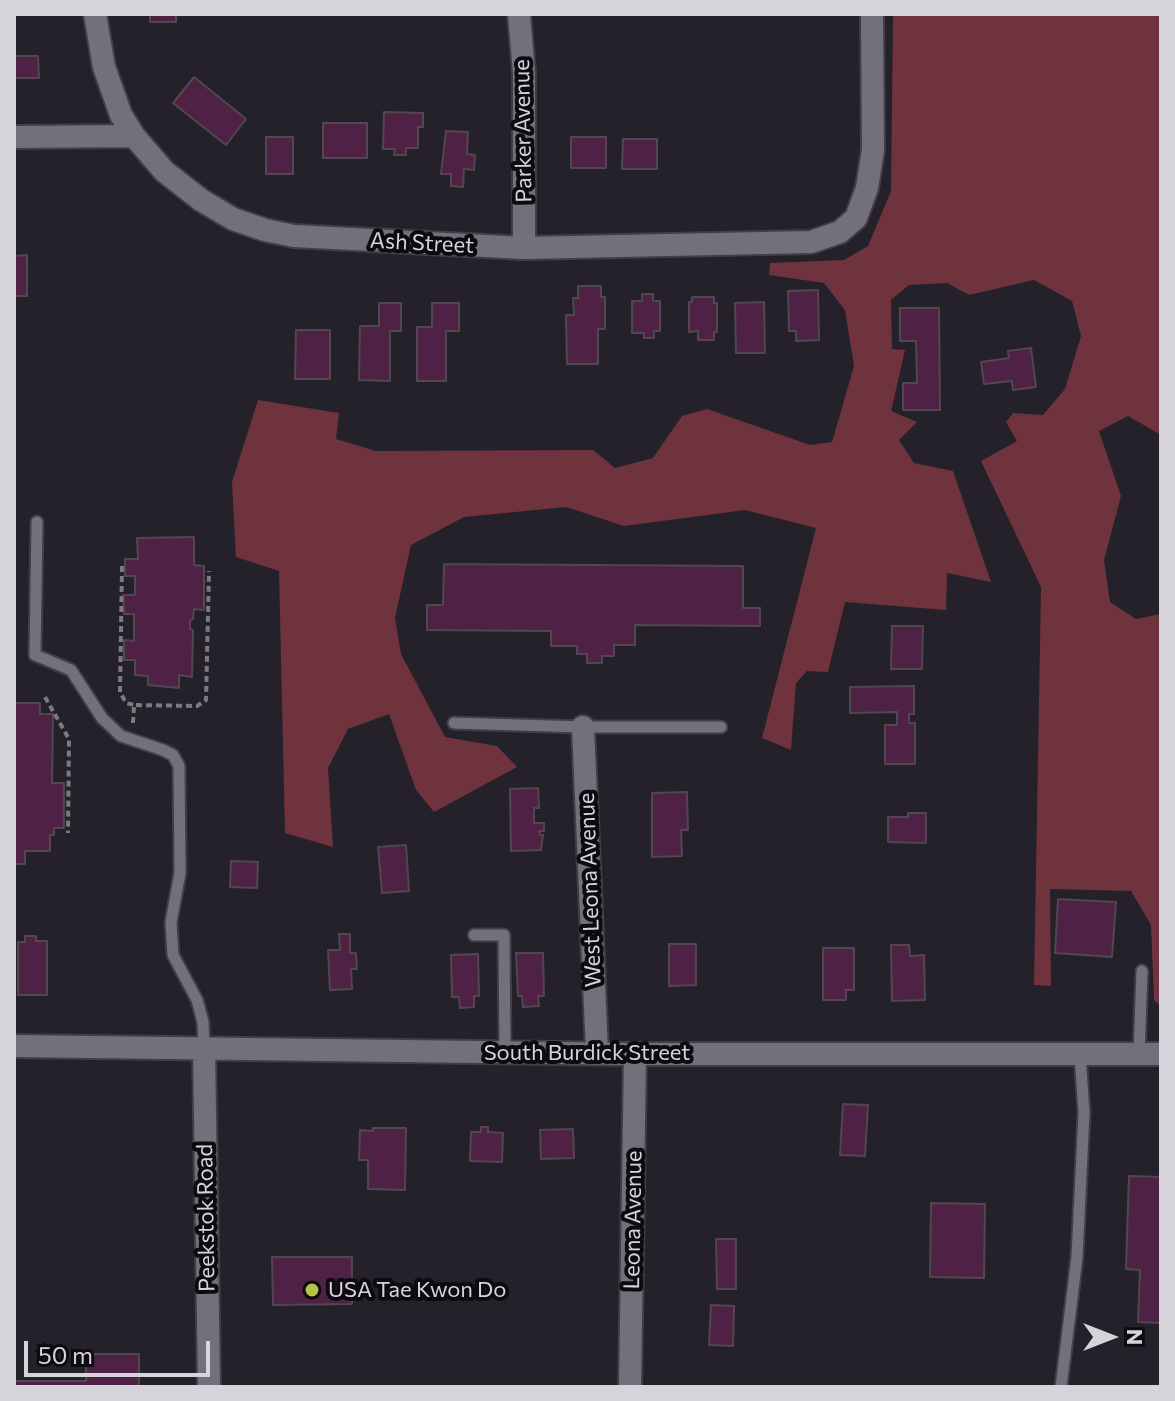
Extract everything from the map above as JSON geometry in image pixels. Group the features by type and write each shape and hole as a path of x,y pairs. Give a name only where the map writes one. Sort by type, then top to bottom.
{"street":[{"name":"Ash Street","path":"95,14 104,67 121,115 134,136 164,171 201,200 233,219 265,230 319,238 524,248 811,242 840,232 856,218 867,188 873,150 872,14"},
{"name":"Parker Avenue","path":"519,14 524,73 524,248"},
{"path":"14,137 134,136"},
{"name":"West Leona Avenue","path":"583,727 597,1053"},
{"name":"South Burdick Street","path":"14,1046 635,1054 1150,1054"},
{"name":"Peekstok Road","path":"204,1048 209,1387"},
{"name":"Leona Avenue","path":"630,1387 635,1054"}],"lane":[{"path":"37,522 35,655 71,670 102,718 121,736 173,755 179,766 180,873 171,922 172,944 173,955 197,1000 203,1022 204,1048"},
{"path":"454,723 721,727"},
{"path":"474,935 504,935 505,1052"},
{"path":"1142,971 1150,1054"},
{"path":"1061,1387 1077,1257 1084,1113 1080,1054"}],"path":[{"path":"122,566 120,692 126,703 134,705 197,706 206,700 209,571"},
{"path":"45,697 69,739 68,833"},
{"path":"133,725 134,705"}],"shaded area":[{"path":"893,14 1161,14 1161,435 1128,416 1099,431 1121,496 1104,560 1110,602 1136,619 1161,614 1161,1006 1154,1000 1151,925 1131,891 1050,889 1051,986 1034,985 1041,587 981,461 1017,441 1006,422 1013,413 1043,415 1065,389 1081,336 1072,301 1034,280 969,295 947,283 909,285 891,300 892,349 905,350 891,411 917,422 899,440 914,463 953,471 991,582 947,573 946,610 845,602 828,672 807,671 796,683 791,750 762,738 816,528 745,510 624,526 566,507 464,517 411,545 395,618 401,654 445,737 497,746 517,767 434,812 416,790 389,714 348,729 328,768 333,847 285,833 279,571 236,557 232,482 258,400 339,413 336,439 376,451 593,450 615,468 653,458 682,416 707,409 810,445 832,442 854,366 845,310 824,283 769,275 770,263 844,260 868,246 891,191"}],"building":[{"path":"150,14 176,14 176,22 150,22"},
{"path":"14,56 38,56 39,78 14,78"},
{"path":"194,77 246,119 226,145 173,103"},
{"path":"384,112 423,113 423,127 418,127 418,148 406,148 406,155 394,155 395,149 383,149"},
{"path":"323,123 367,123 367,158 323,158"},
{"path":"446,131 468,132 467,154 475,155 474,170 464,169 463,187 451,186 451,174 441,174"},
{"path":"266,137 293,137 293,174 266,174"},
{"path":"571,137 606,137 606,168 571,168"},
{"path":"623,139 657,139 657,169 622,169"},
{"path":"27,255 27,296 14,296 14,256"},
{"path":"578,286 601,286 601,297 605,297 605,329 598,329 598,364 567,364 566,315 574,315 573,298 578,298"},
{"path":"818,290 819,340 796,341 796,331 789,331 788,291"},
{"path":"642,294 653,294 653,301 660,301 660,331 654,331 654,338 644,338 644,333 632,333 632,301 642,301"},
{"path":"692,297 714,297 714,303 717,303 717,332 714,332 714,340 698,340 698,331 689,332 689,302 692,302"},
{"path":"764,302 765,353 736,353 735,303"},
{"path":"379,303 401,303 401,331 390,331 390,381 359,380 360,326 379,326"},
{"path":"432,303 459,303 459,331 446,331 446,381 417,381 417,327 432,327"},
{"path":"900,308 939,308 940,410 903,410 903,383 917,383 916,341 900,341"},
{"path":"296,330 330,330 330,379 295,379"},
{"path":"1031,348 1036,387 1013,390 1012,381 984,384 981,362 1009,358 1008,351"},
{"path":"194,537 194,565 204,566 204,610 194,609 193,619 190,620 190,629 193,630 192,677 179,675 179,688 148,685 148,676 135,675 135,660 124,660 124,640 134,641 134,614 124,614 123,595 135,595 135,576 125,576 125,559 138,559 137,538"},
{"path":"444,564 743,566 743,608 760,608 760,626 635,625 635,645 614,645 614,656 602,656 602,663 587,663 587,654 577,654 577,646 551,646 551,631 427,630 427,605 443,605"},
{"path":"892,626 923,626 922,669 891,669"},
{"path":"914,686 914,714 909,714 909,723 915,723 915,764 885,764 885,725 897,725 897,712 850,713 850,687"},
{"path":"14,703 40,703 40,714 53,714 52,783 64,783 64,828 54,828 54,835 50,835 50,851 25,851 25,864 14,864"},
{"path":"538,788 539,808 534,808 534,823 544,823 544,831 539,831 543,835 541,850 511,851 510,789"},
{"path":"687,792 688,830 681,830 682,856 652,857 652,793"},
{"path":"908,813 926,813 926,843 888,842 888,817 908,817"},
{"path":"406,845 409,891 382,893 378,847"},
{"path":"231,861 258,862 257,888 230,887"},
{"path":"1058,899 1116,902 1112,957 1055,953"},
{"path":"339,934 350,934 350,953 356,953 357,969 351,969 352,989 330,990 328,950 340,950"},
{"path":"25,936 36,936 36,941 47,941 47,995 18,995 18,942 25,942"},
{"path":"669,944 696,944 696,985 669,986"},
{"path":"891,945 909,945 910,956 924,955 925,1000 892,1001"},
{"path":"823,948 854,948 854,990 846,990 846,1000 823,1000"},
{"path":"516,953 543,953 544,996 538,996 539,1006 523,1007 522,996 518,996"},
{"path":"478,954 479,996 474,996 474,1007 460,1008 459,997 452,997 451,955"},
{"path":"843,1104 868,1105 865,1156 840,1155"},
{"path":"481,1127 488,1127 488,1132 503,1133 502,1162 470,1161 471,1132 481,1132"},
{"path":"373,1128 406,1128 405,1190 368,1189 368,1160 359,1160 360,1130 373,1131"},
{"path":"573,1129 574,1158 541,1159 540,1130"},
{"path":"1129,1176 1161,1177 1161,1323 1138,1322 1140,1270 1126,1269"},
{"path":"931,1203 985,1204 984,1278 930,1277"},
{"path":"716,1239 736,1239 736,1289 717,1289"},
{"name":"USA Tae Kwon Do","path":"272,1257 352,1257 352,1304 273,1305"},
{"path":"711,1305 734,1306 733,1346 709,1345"},
{"path":"86,1354 139,1354 139,1387 14,1387 14,1381 86,1381"}],"place":[{"name":"USA Tae Kwon Do","path":"312,1290"}]}
